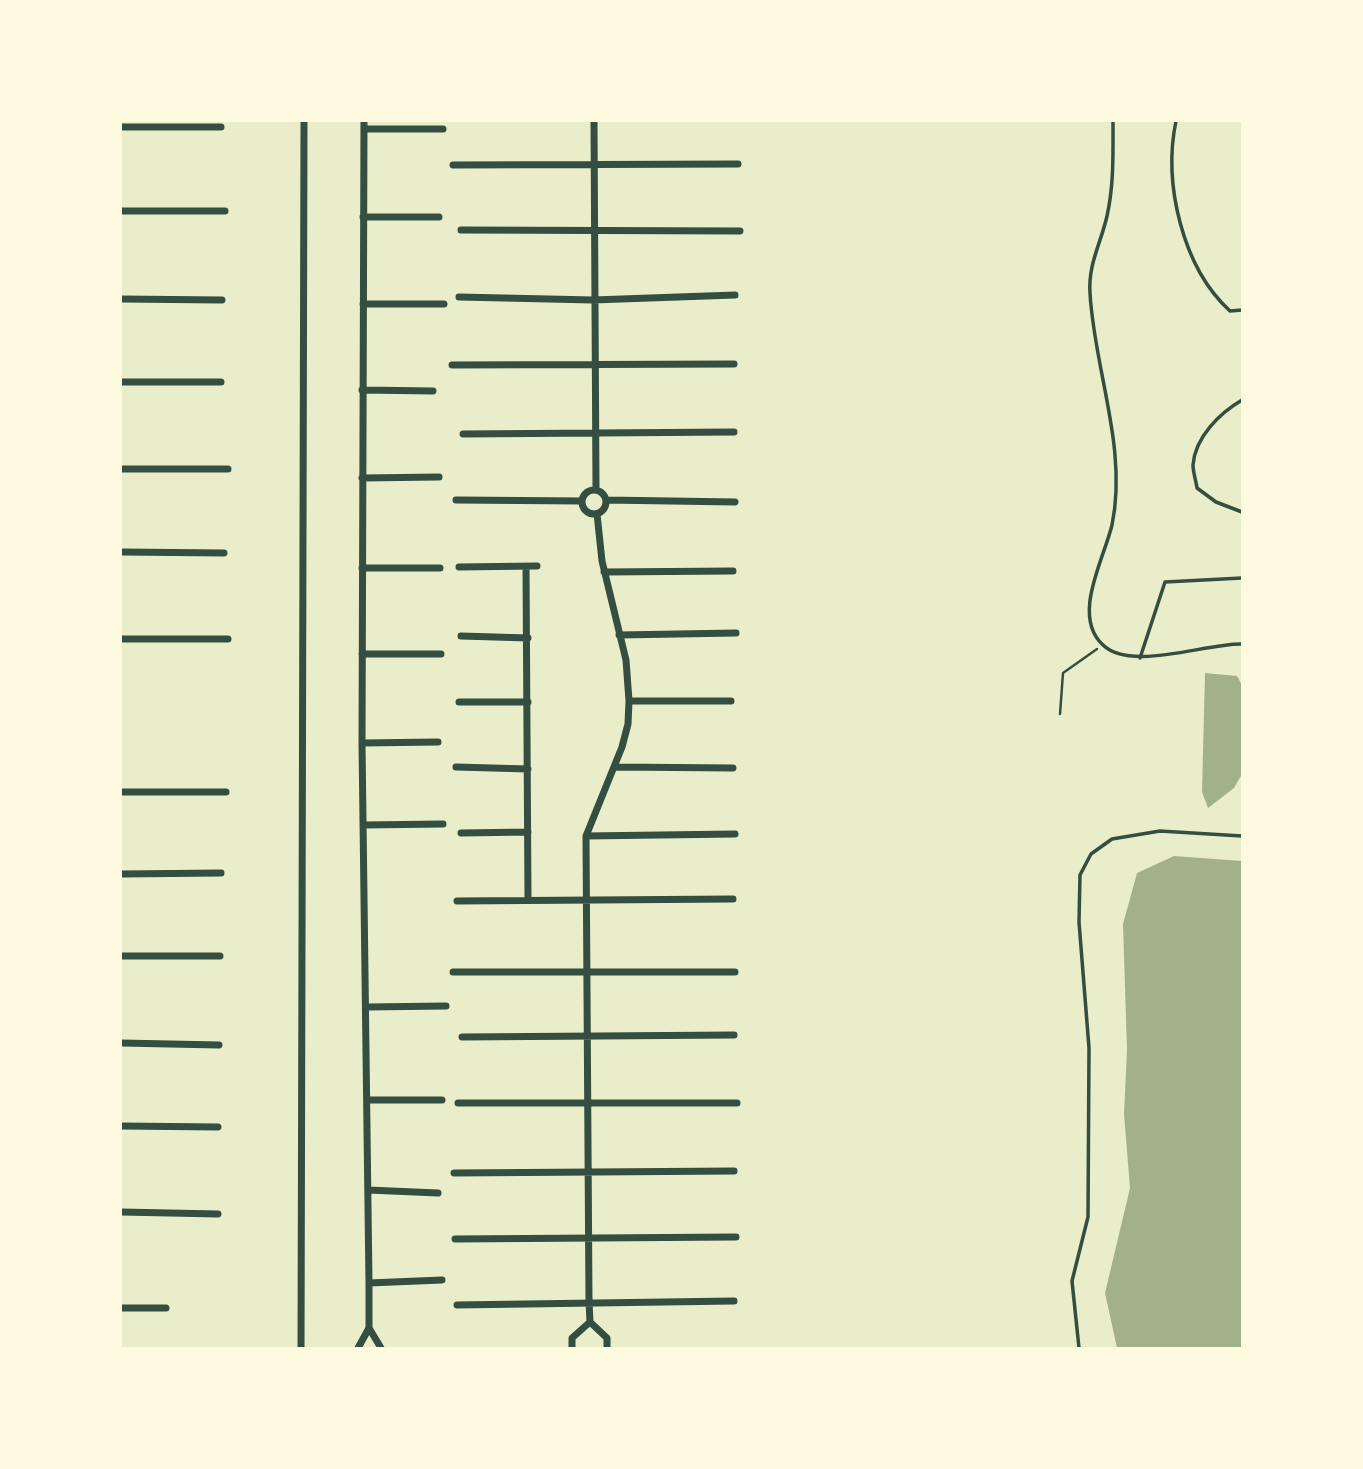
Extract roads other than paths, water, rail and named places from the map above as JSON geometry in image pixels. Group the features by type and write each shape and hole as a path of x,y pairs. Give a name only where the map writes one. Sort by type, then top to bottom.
{"street":[{"path":"301,1348 304,121"},
{"path":"594,121 596,490 606,500 735,502"},
{"path":"358,1348 369,1328 369,1100 362,743 364,125 443,129"},
{"path":"121,127 221,127"},
{"path":"453,165 738,164"},
{"path":"121,211 225,211"},
{"path":"363,217 439,217"},
{"path":"461,230 740,231"},
{"path":"459,298 593,300 736,295"},
{"path":"121,299 222,300"},
{"path":"363,304 444,304"},
{"path":"452,365 734,364"},
{"path":"121,382 221,382"},
{"path":"362,390 433,391"},
{"path":"463,434 734,432"},
{"path":"121,470 228,469"},
{"path":"362,478 439,477"},
{"path":"596,490 587,492 582,501 585,510 597,514"},
{"path":"456,500 582,501"},
{"path":"597,514 604,509 606,500"},
{"path":"597,514 604,572 626,660 629,701 628,724 615,767 586,836 589,1301 590,1322 607,1338 607,1348"},
{"path":"121,552 223,554"},
{"path":"459,567 537,566"},
{"path":"526,567 528,899"},
{"path":"362,568 440,568"},
{"path":"604,572 733,570"},
{"path":"619,635 736,633"},
{"path":"461,636 528,638"},
{"path":"121,639 228,639"},
{"path":"362,654 441,654"},
{"path":"629,701 731,701"},
{"path":"458,702 528,702"},
{"path":"362,743 438,742"},
{"path":"456,767 528,769"},
{"path":"615,767 733,768"},
{"path":"121,793 226,792"},
{"path":"365,825 443,824"},
{"path":"461,833 528,832"},
{"path":"586,836 735,834"},
{"path":"121,874 221,873"},
{"path":"457,901 733,899"},
{"path":"121,956 220,956"},
{"path":"453,972 735,972"},
{"path":"367,1007 446,1006"},
{"path":"462,1037 734,1035"},
{"path":"121,1043 219,1045"},
{"path":"369,1100 442,1100"},
{"path":"458,1103 737,1103"},
{"path":"121,1126 218,1127"},
{"path":"454,1173 734,1171"},
{"path":"368,1191 439,1193"},
{"path":"121,1212 218,1214"},
{"path":"455,1239 736,1237"},
{"path":"369,1283 442,1280"},
{"path":"457,1304 734,1301"},
{"path":"121,1308 166,1308"},
{"path":"572,1348 572,1338 590,1322"},
{"path":"369,1328 382,1348"}],"lane":[{"path":"1114,121 1113,176 1106,218 1092,256 1090,291 1116,484 1112,523 1089,607 1091,628 1103,646 1118,655 1140,657 1219,643 1242,644"},
{"path":"1176,121 1170,172 1183,228 1213,295 1230,311 1242,310"},
{"path":"1242,400 1221,412 1202,439 1193,465 1198,488 1216,502 1242,512"},
{"path":"1140,657 1165,582 1242,578"},
{"path":"1079,1348 1072,1281 1088,1217 1089,1060 1080,875 1091,854 1112,839 1160,831 1242,836"}]}
